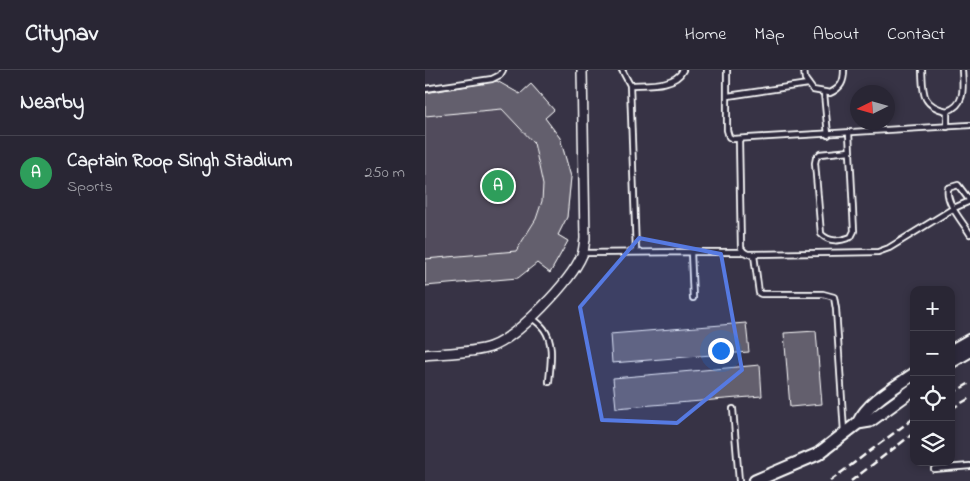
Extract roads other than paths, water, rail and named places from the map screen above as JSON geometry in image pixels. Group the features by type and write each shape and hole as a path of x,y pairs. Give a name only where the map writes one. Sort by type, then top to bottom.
{"street":[{"path":"425,355 489,348 505,340 532,318 567,278 583,253 585,239 582,70"},
{"path":"955,349 970,340"},
{"path":"955,360 970,351"},
{"path":"755,481 818,454 858,423 864,412 911,376"},
{"path":"858,423 870,421 910,392"}],"lane":[{"path":"425,89 492,79 500,75 503,70"},
{"path":"622,70 630,86 636,251"},
{"path":"630,86 666,82 681,75 683,70"},
{"path":"727,70 727,130 729,137 739,140 970,125"},
{"path":"804,70 805,79 813,90 824,93 830,93 841,85 844,79 843,70"},
{"path":"922,70 924,97 929,104 938,110 947,111 956,106 962,97 962,70"},
{"path":"728,96 808,84"},
{"path":"824,93 829,135"},
{"path":"947,111 947,127"},
{"path":"849,133 850,151 853,231 851,237 832,241 826,239 821,234 816,158 820,154 850,151"},
{"path":"739,140 741,248 744,252"},
{"path":"583,253 636,251 744,252 754,255 878,252 889,248 954,208 970,201 958,186 948,188 947,193 954,208 970,234"},
{"path":"691,252 693,298"},
{"path":"754,255 759,293 823,294 834,297 844,434"},
{"path":"532,318 544,329 549,340 551,350 549,382"},
{"path":"733,409 739,481"},
{"path":"934,469 970,466"}],"railway":[{"path":"955,392 970,383"},
{"path":"955,407 970,398"},
{"path":"830,481 910,421"},
{"path":"851,481 910,436"}],"place":[{"name":"Captain Roop Singh Stadium","path":"498,186"}]}
